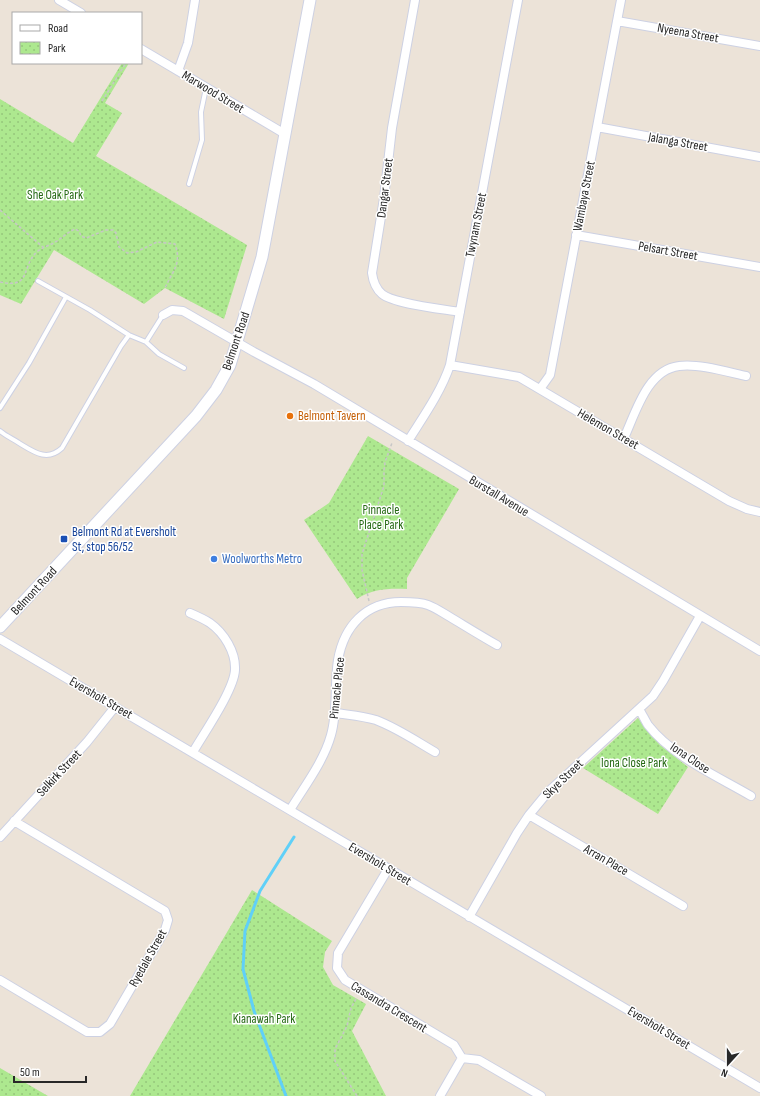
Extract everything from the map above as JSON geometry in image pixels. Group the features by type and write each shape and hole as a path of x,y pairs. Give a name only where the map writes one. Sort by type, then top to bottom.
{"main road":[{"name":"Belmont Road","path":"0,628 196,416 216,390 230,365 262,256 310,0"}],"street":[{"path":"59,0 79,12"},
{"path":"178,71 188,43 196,0"},
{"name":"Dangar Street","path":"415,0 392,128 384,198 372,273 374,284 382,295 394,301 460,312"},
{"name":"Twynam Street","path":"408,441 436,395 450,365 518,0"},
{"name":"Wambaya Street","path":"540,389 550,375 621,0"},
{"name":"Nyeena Street","path":"617,21 760,46"},
{"name":"Marwood Street","path":"142,50 285,134"},
{"name":"Jalanga Street","path":"596,127 760,157"},
{"name":"Pelsart Street","path":"576,235 760,267"},
{"name":"Burstall Avenue","path":"163,315 172,310 183,311 314,384 760,651"},
{"name":"Helemon Street","path":"450,365 519,377 729,501 747,509 760,512"},
{"path":"624,438 644,393 663,371 679,366 696,366 746,376"},
{"name":"Pinnacle Place","path":"290,810 325,753 336,713 336,673 338,658 346,636 355,621 365,612 381,604 397,602 414,602 429,605 497,645"},
{"path":"190,613 210,623 223,636 232,652 235,670 231,688 193,752"},
{"name":"Skye Street","path":"469,916 529,815 548,792 653,696 700,616"},
{"name":"Eversholt Street","path":"0,639 760,1088"},
{"name":"Selkirk Street","path":"0,837 87,742 115,707"},
{"name":"Iona Close","path":"639,709 649,725 664,741 683,756 751,796"},
{"path":"336,713 361,716 375,720 392,727 435,752"},
{"name":"Arran Place","path":"529,815 684,906"},
{"name":"Ryedale Street","path":"0,980 87,1032 100,1032 110,1024 165,930 168,920 165,911 14,821"},
{"name":"Cassandra Crescent","path":"388,869 338,953 337,968 345,980 454,1045 462,1058"},
{"path":"440,1096 462,1058 479,1060 541,1096"}],"lane":[{"path":"189,184 202,140 201,112 206,88"},
{"path":"38,281 129,334 146,342 159,354 184,368"},
{"path":"0,408 29,363 66,297"},
{"path":"146,342 163,315"},
{"path":"0,431 35,453 46,456 56,454 62,448 129,334"}],"path":[{"path":"102,101 125,64"},
{"path":"0,210 44,248"},
{"path":"0,282 12,284 18,283 23,279 31,258 38,251 59,240 67,233 75,229 79,231 81,236 86,238 101,231 113,230 116,234 119,247 127,254 136,252 157,242 175,244 178,253 178,264 165,288"},
{"path":"371,609 362,570 362,554 384,486 385,462 392,443"},
{"path":"357,1096 335,1060 335,1050 347,1026 351,1008 361,990"}],"green space":[{"name":"She Oak Park","path":"121,64 128,64 105,103 122,113 96,156 247,245 224,319 165,288 144,304 54,250 21,304 0,295 0,99 73,143"},
{"name":"Pinnacle Place Park","path":"368,436 459,489 407,578 407,589 374,591 357,599 304,520 329,503"},
{"name":"Iona Close Park","path":"638,718 660,745 688,767 658,814 583,768"},
{"name":"Kianawah Park","path":"252,890 332,941 325,952 323,967 333,985 366,1004 352,1031 386,1096 130,1096"},
{"path":"0,1068 48,1096 0,1096"}],"waterway":[{"path":"286,1096 254,1011 243,969 245,931 260,891 294,837"}],"place":[{"name":"Belmont Tavern","path":"290,416"},
{"name":"Belmont Rd at Eversholt St, stop 56/52","path":"64,539"},
{"name":"Woolworths Metro","path":"214,559"}]}
